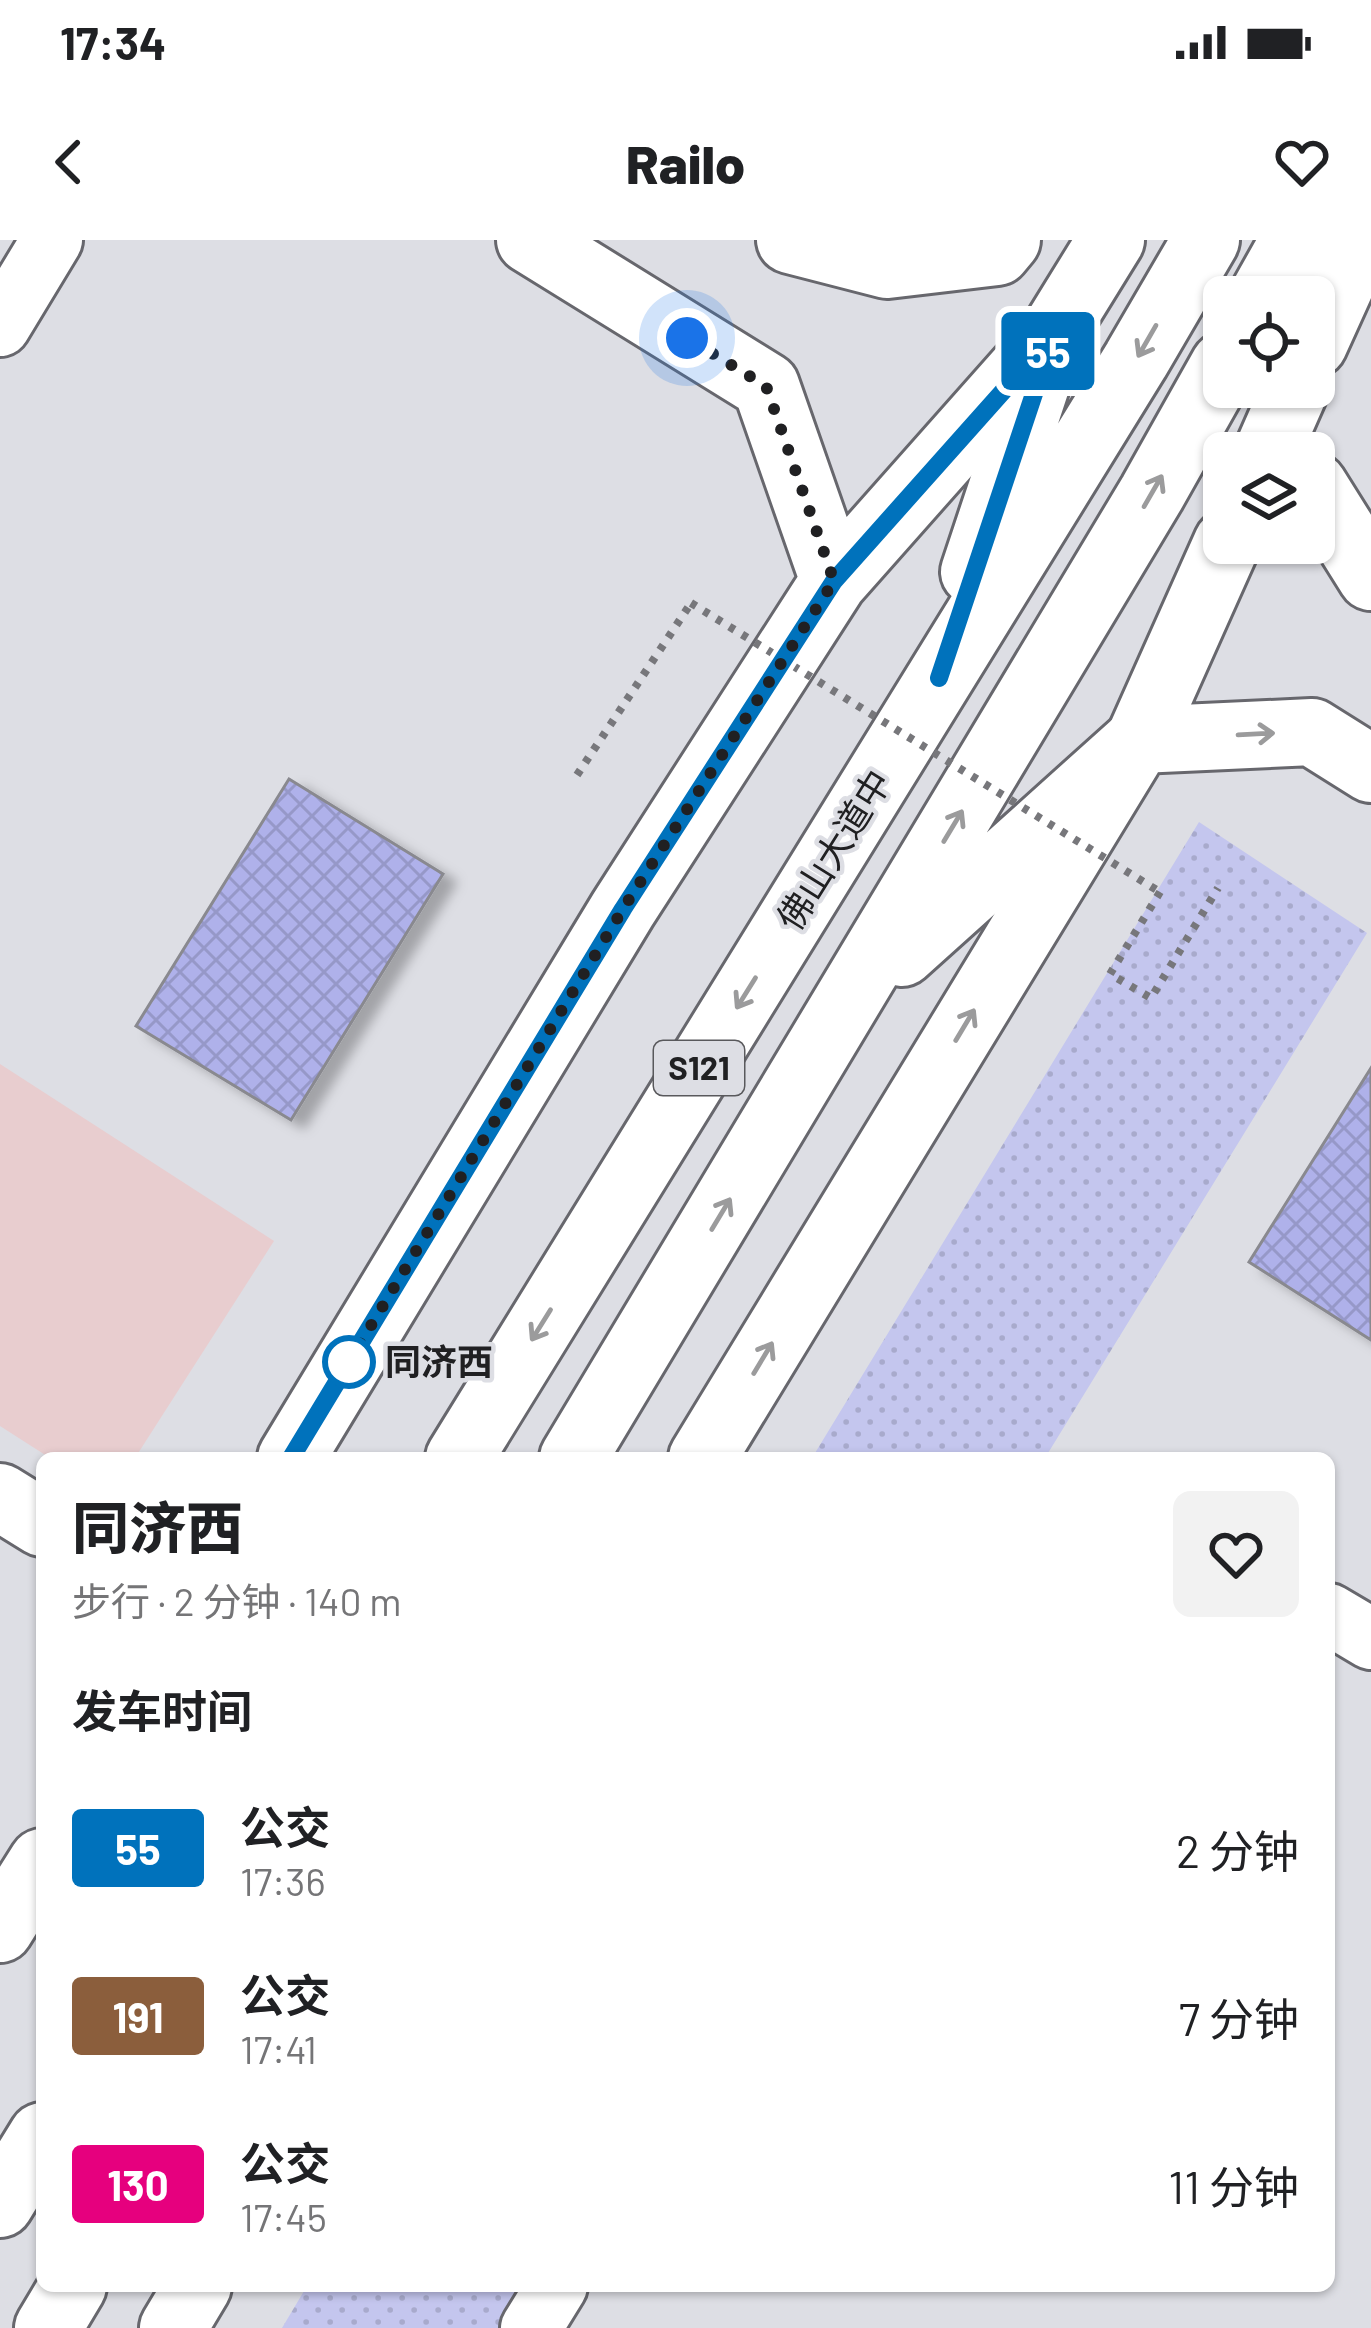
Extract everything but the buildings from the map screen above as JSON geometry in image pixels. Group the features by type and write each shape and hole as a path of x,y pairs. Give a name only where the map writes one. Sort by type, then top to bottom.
{"main road":[{"path":"530,240 766,386 834,581"},
{"path":"790,240 887,265 997,252 1007,240"},
{"path":"295,1452 623,909 834,581 1054,334 1111,240"},
{"name":"佛山大道中","path":"463,1452 1206,240"},
{"path":"1274,276 1294,240"},
{"path":"1335,297 1360,240"},
{"path":"939,678 1054,334"},
{"name":"S121","path":"577,1452 1203,402"},
{"path":"1335,520 1371,577"},
{"path":"706,1452 1138,740 1218,564"},
{"path":"850,999 1138,740 1312,732 1370,769"},
{"path":"0,1497 36,1519"},
{"path":"0,1929 36,1872"},
{"path":"0,2204 36,2146"},
{"path":"48,2328 69,2292"},
{"path":"172,2328 194,2292"}],"street":[{"path":"0,326 52,240"},
{"path":"1335,1617 1371,1640"},
{"path":"531,2328 553,2292"}],"path":[{"path":"578,775 691,603 1160,892 1110,974 1151,998 1218,888"}],"shaded area":[{"path":"1199,822 1367,933 1049,1452 816,1452"},
{"path":"0,1064 274,1241 139,1452 41,1452 0,1426"},
{"path":"303,2292 533,2292 512,2328 282,2328"}],"bus line":[{"name":"55","path":"295,1452 623,909 834,581 1054,334 939,678"}],"place":[{"name":"同济西","path":"349,1362"}],"route":[{"path":"349,1362 623,909 834,581 766,386 687,338"}]}
